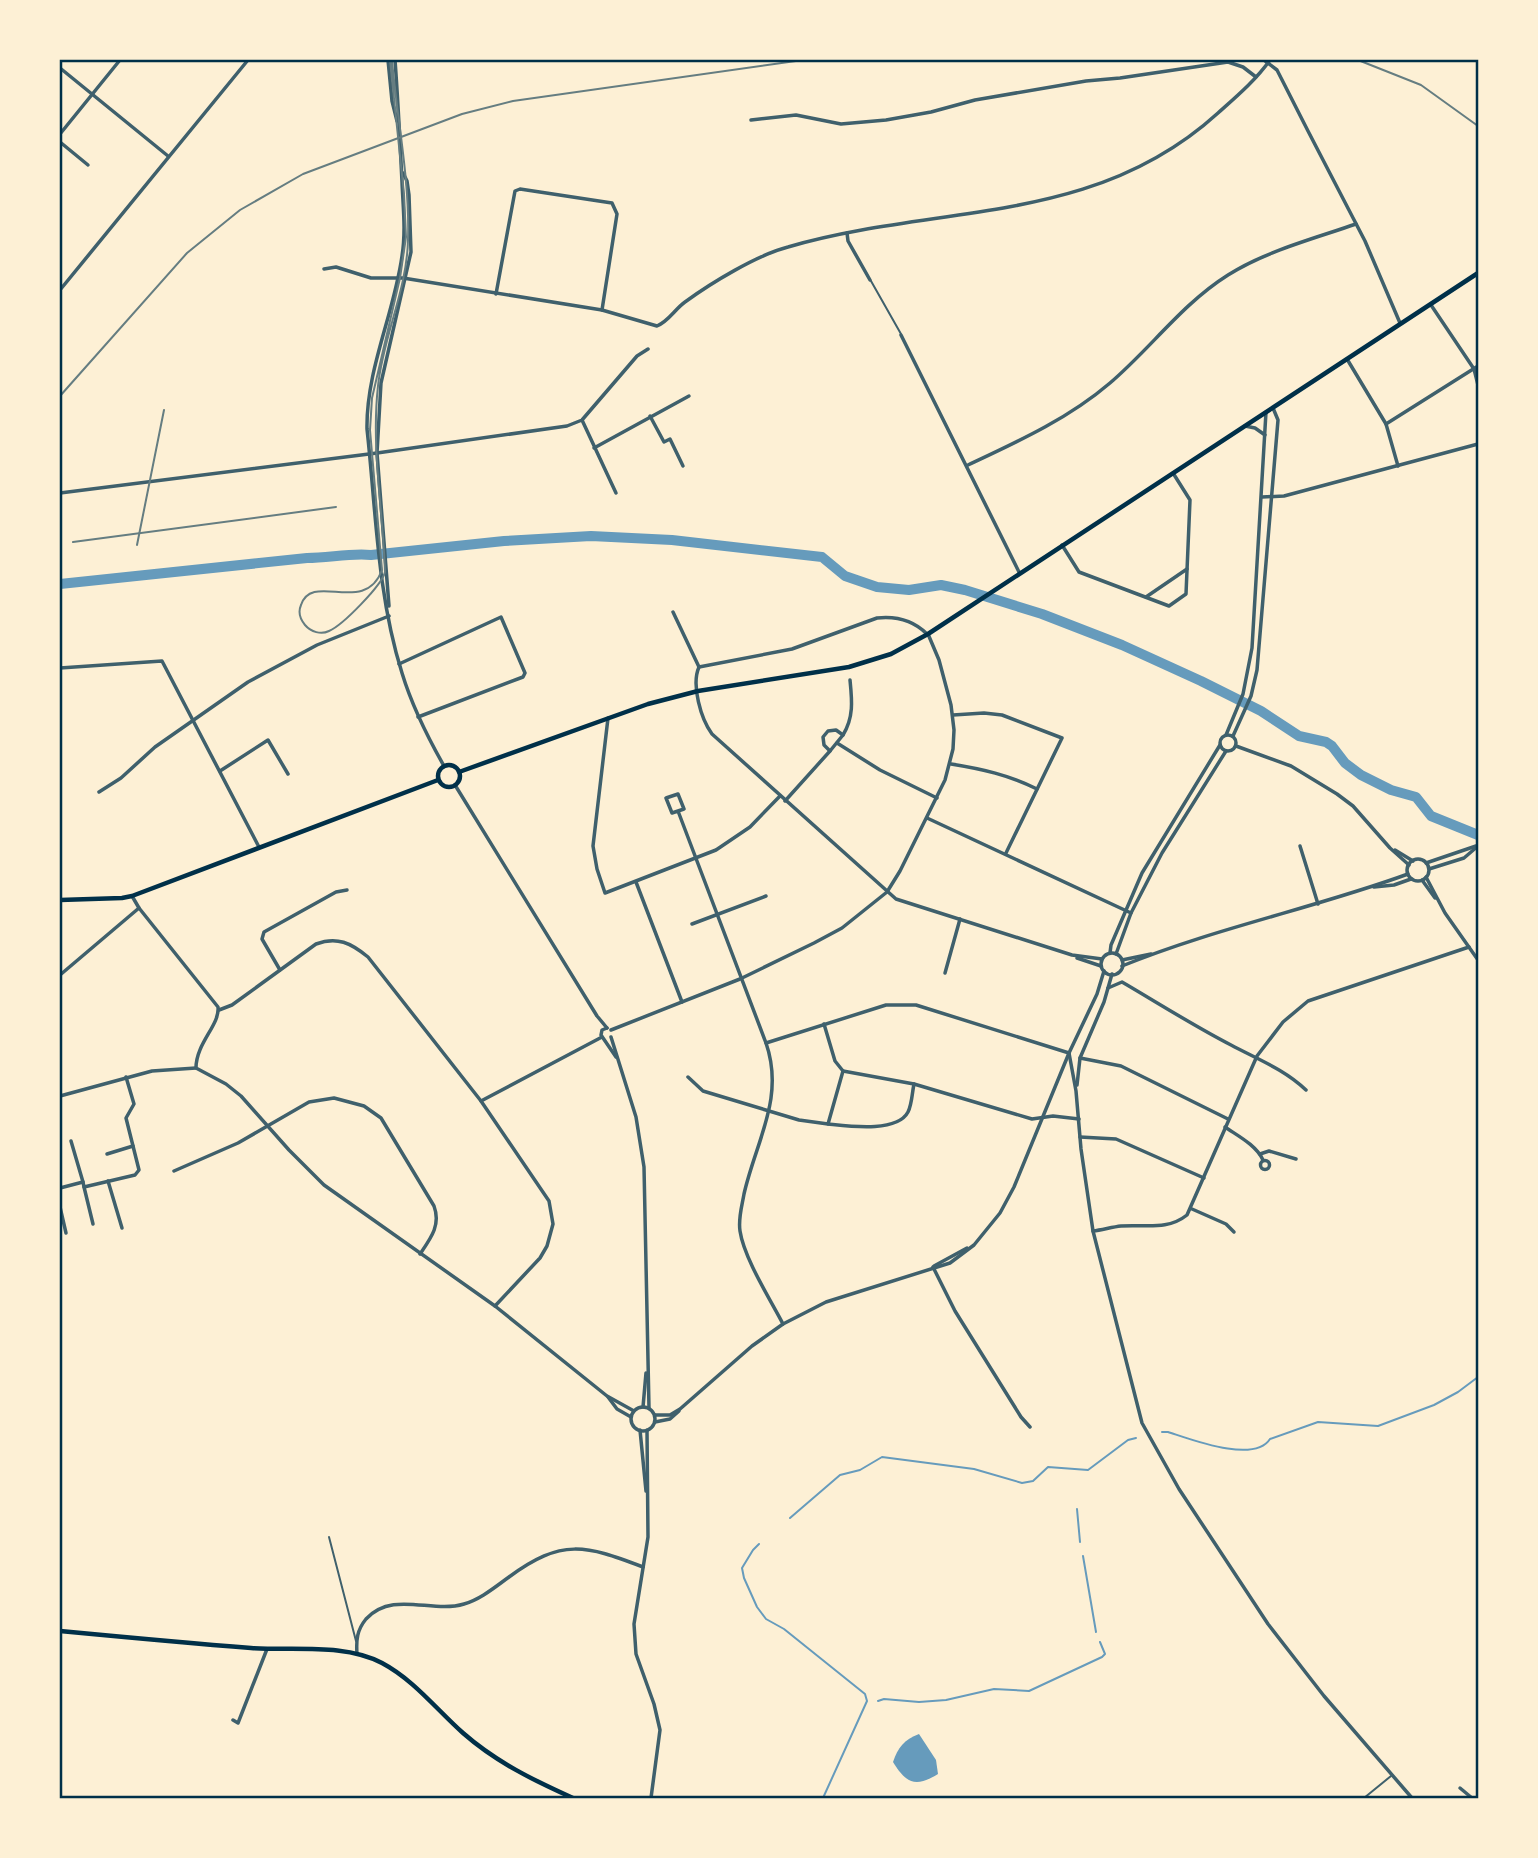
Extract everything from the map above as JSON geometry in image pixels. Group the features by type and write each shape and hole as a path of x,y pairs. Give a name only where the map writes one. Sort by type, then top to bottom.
{"main road":[{"path":"459,772 608,716 698,691 849,667 891,654 928,634 1479,273"},
{"path":"451,765 459,772 455,785 447,787 438,780 439,771 444,766 451,765"},
{"path":"60,900 132,896 438,780"},
{"path":"60,1631 357,1654 373,1659 397,1673 463,1733 512,1769 573,1798"}],"street":[{"path":"60,134 120,60"},
{"path":"60,290 248,60"},
{"path":"388,60 392,102 398,126"},
{"path":"389,615 377,453 381,383 402,278 403,173 395,60"},
{"path":"1234,64 1238,60"},
{"path":"324,269 335,268 371,278 402,278 602,310 657,326 686,301 754,261 788,247 847,233 1052,200 1108,181 1159,158 1181,144 1256,77 1267,60 1277,70 1356,224 1401,324"},
{"path":"751,120 796,115 841,124 886,120 975,100 1086,81 1228,62 1256,77"},
{"path":"60,68 168,156"},
{"path":"60,142 88,165"},
{"path":"403,173 409,195 411,252 370,392 367,413 380,566 399,664 418,717 444,766"},
{"path":"496,294 515,191 520,189 612,203 617,214 602,310"},
{"path":"968,465 1052,424 1110,384 1186,306 1228,275 1267,255 1356,224"},
{"path":"847,233 848,241 870,280"},
{"path":"1431,305 1474,369 1479,385"},
{"path":"901,335 1019,572"},
{"path":"60,493 567,426 582,420 637,356 648,349"},
{"path":"1347,359 1386,424 1398,466"},
{"path":"1386,424 1479,366"},
{"path":"594,448 689,396"},
{"path":"1236,746 1233,736 1244,716 1257,670 1278,420 1273,408"},
{"path":"1113,953 1126,910 1142,873 1220,745 1221,739 1226,735 1243,694 1252,648 1266,412"},
{"path":"650,416 664,442 670,439 683,466"},
{"path":"582,420 616,493"},
{"path":"1245,426 1255,428 1265,435"},
{"path":"1262,497 1284,496 1479,444"},
{"path":"1062,545 1079,572 1169,606 1186,594 1190,500 1173,473"},
{"path":"1146,597 1187,569"},
{"path":"673,612 699,667 696,678 706,727 896,899 1072,955 1101,966 1104,971 1112,974 1118,973 1122,960"},
{"path":"99,792 121,778 155,747 274,666 389,615"},
{"path":"399,664 501,617 524,673 523,677 418,717"},
{"path":"481,1101 602,1036 609,1029 740,979 842,928 887,892 901,871 951,764 954,740 953,715 943,670 928,634 910,622 889,617 877,618 792,649 699,667"},
{"path":"60,668 162,661 259,847"},
{"path":"785,801 837,744 850,724 853,705 850,680"},
{"path":"953,715 1002,715 1062,738 1006,853"},
{"path":"608,716 593,846 597,869 606,893 716,850 750,827 780,796"},
{"path":"830,751 822,741 825,734 832,730 843,735"},
{"path":"1226,735 1233,736"},
{"path":"220,771 268,740 288,774"},
{"path":"837,744 880,770 937,798"},
{"path":"1220,745 1226,751"},
{"path":"1072,955 1102,959 1113,953 1161,853 1226,751 1236,746"},
{"path":"1236,746 1291,766 1337,794 1353,806 1409,865 1410,876"},
{"path":"951,764 990,770 1013,777 1037,789"},
{"path":"455,785 597,1016 609,1029 636,1117 644,1167 647,1357 649,1408 655,1415 654,1423"},
{"path":"678,794 684,809 678,811 672,813 666,798 678,794"},
{"path":"678,811 766,1042 774,1079 769,1112 739,1216 740,1231 747,1254 783,1324"},
{"path":"927,818 1131,913"},
{"path":"1300,846 1318,904"},
{"path":"1426,863 1479,846"},
{"path":"1424,879 1429,869 1464,858 1479,846"},
{"path":"1390,848 1413,861 1421,860 1429,869"},
{"path":"1409,865 1413,861"},
{"path":"1122,966 1153,954 1410,876 1424,879 1479,960"},
{"path":"636,882 681,1002"},
{"path":"279,970 262,939 264,932 336,892 347,890"},
{"path":"132,896 219,1010"},
{"path":"692,924 766,896"},
{"path":"60,975 139,908"},
{"path":"944,973 960,919"},
{"path":"196,1068 198,1050 219,1010 232,1005 279,970 324,941 346,941 368,957 481,1101 549,1201 552,1235 540,1258 495,1306"},
{"path":"1093,1231 1121,1226 1164,1226 1179,1222 1192,1209 1257,1056 1283,1022 1308,1001 1469,947"},
{"path":"1113,953 1122,960 1153,954"},
{"path":"1101,966 1102,959"},
{"path":"607,1395 617,1409 631,1417 634,1426 647,1430 654,1423 670,1419 752,1346 783,1324 826,1302 950,1263 974,1245 1000,1213 1014,1187 1069,1053 1097,994 1104,971"},
{"path":"1076,1091 1080,1058 1112,974"},
{"path":"1108,988 1122,982 1232,1046 1257,1056 1296,1080 1306,1090"},
{"path":"766,1042 886,1005 904,1003 1069,1053"},
{"path":"597,1016 602,1036 619,1062"},
{"path":"824,1024 835,1061 843,1071 914,1084 1032,1119 1053,1116 1079,1119"},
{"path":"602,1036 611,1037"},
{"path":"1069,1053 1093,1231 1142,1423 1157,1452 1230,1568 1294,1658 1412,1798"},
{"path":"1080,1058 1121,1066 1228,1119"},
{"path":"60,1096 152,1071 196,1068 226,1084 241,1096 324,1185 495,1306 607,1395 634,1411"},
{"path":"828,1124 843,1071"},
{"path":"60,1188 135,1175 139,1170 126,1118 134,1104 127,1077"},
{"path":"688,1077 703,1091 799,1120 886,1126 897,1122 908,1112 914,1084"},
{"path":"174,1171 209,1157 309,1102 334,1098 364,1106 381,1118 398,1143 436,1212 434,1234 420,1254"},
{"path":"1225,1127 1261,1154 1263,1160"},
{"path":"1080,1137 1116,1139 1204,1178"},
{"path":"71,1141 93,1224"},
{"path":"107,1154 133,1146"},
{"path":"1261,1154 1269,1151 1296,1159"},
{"path":"108,1181 122,1228"},
{"path":"60,1207 66,1233"},
{"path":"1192,1209 1226,1224 1234,1232"},
{"path":"933,1267 936,1278 955,1311 1021,1417 1030,1427"},
{"path":"643,1407 647,1357"},
{"path":"631,1417 634,1411 643,1407 649,1408"},
{"path":"655,1415 670,1415 680,1409"},
{"path":"640,1430 648,1504"},
{"path":"647,1430 648,1537 634,1625 636,1654 660,1730 651,1798"},
{"path":"357,1654 356,1642 361,1626 378,1610 400,1604 451,1607 469,1603 538,1557 556,1551 587,1548 644,1567"},
{"path":"233,1720 238,1723 267,1649"},
{"path":"1460,1788 1472,1798"}],"lane":[{"path":"870,280 901,335"},
{"path":"329,1537 356,1642"},
{"path":"1364,1798 1391,1775"}],"water":[{"path":"919,1734 936,1760 938,1774 917,1782 902,1775 893,1762 902,1745"}],"waterway":[{"path":"60,584 307,558 591,536 672,540 822,557 845,576 877,587 909,590 941,585 965,590 1042,614 1122,645 1261,711 1299,736 1326,742 1345,763 1361,775 1391,790 1416,797 1431,816 1478,835"},
{"path":"1162,1432 1221,1448 1250,1449 1318,1422 1378,1426 1434,1405 1478,1377"},
{"path":"790,1518 840,1475 860,1470 882,1457 974,1469 1022,1483 1033,1481 1048,1467 1088,1470 1128,1440 1136,1438"},
{"path":"1077,1509 1080,1542"},
{"path":"759,1544 742,1568 757,1607 766,1619 784,1629 865,1694 867,1701 823,1798"},
{"path":"1083,1556 1096,1632"},
{"path":"878,1701 946,1700 994,1689 1029,1691 1102,1657 1105,1654 1100,1642"}],"tram line":[{"path":"390,60 406,237 400,278 372,398 370,430 382,570 374,583 364,590 316,592 307,596 300,608 301,618 307,627 319,633 335,627 352,613 370,595 385,572 376,409 381,368 404,277 408,240 405,172 392,60"}],"railway":[{"path":"60,396 187,253 240,210 303,174 462,114 513,101 803,60"},
{"path":"1358,60 1421,85 1478,126"},
{"path":"137,545 164,410"},
{"path":"73,542 336,507"}]}
